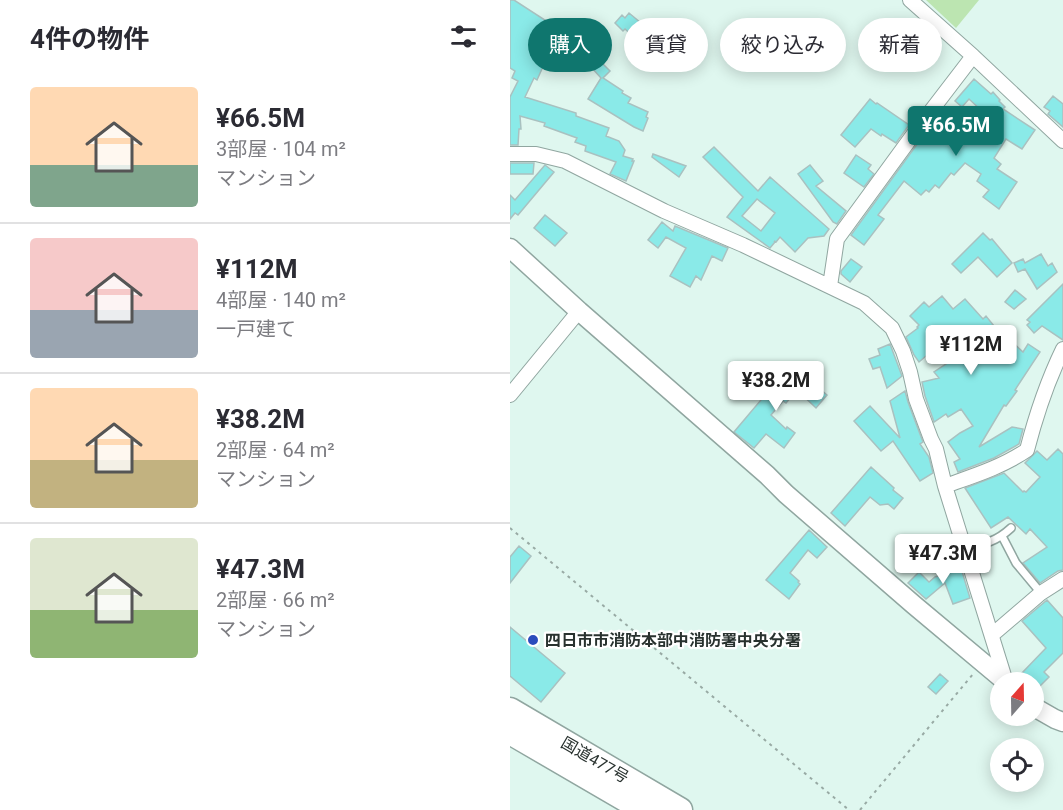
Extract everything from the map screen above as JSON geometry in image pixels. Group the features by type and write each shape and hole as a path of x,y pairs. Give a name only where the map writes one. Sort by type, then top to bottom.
{"highway":[{"name":"国道477号","path":"510,710 680,810"},
{"name":"国道477号","path":"510,732 644,810"}],"street":[{"path":"909,0 973,56 1063,141"},
{"path":"830,286 837,238 973,56"},
{"path":"510,154 536,154 565,161 655,206 830,286 864,303 883,319 895,334 910,372 916,399 936,449 945,486 1003,672"},
{"path":"510,248 786,494 994,672"},
{"path":"510,395 579,311"},
{"path":"945,486 995,468 1027,450 1037,412 1063,349"},
{"path":"992,634 1041,593 1063,579"},
{"path":"1044,713 1063,722"}],"lane":[{"path":"964,548 990,543 1011,528"},
{"path":"1002,536 1016,563 1041,593"}],"path":[{"path":"510,528 849,810"},
{"path":"860,810 982,662"}],"green space":[{"path":"926,0 979,0 956,28"}],"building":[{"path":"510,0 514,0 542,18 528,18 528,72 541,72 537,80 534,78 525,97 576,113 576,116 609,128 606,136 619,141 625,150 623,156 634,161 626,181 610,174 616,162 585,151 586,146 575,142 577,138 544,126 545,123 520,116 521,129 519,129 518,145 510,145 510,97 518,81 512,78 515,71 510,68"},
{"path":"629,13 635,18 625,18"},
{"path":"622,15 625,18 623,31 615,23"},
{"path":"596,72 609,72 603,78 631,98 628,103 648,112 643,131 588,99 601,78"},
{"path":"974,79 991,94 993,92 1005,107 1003,109 1035,130 1022,149 1006,139 994,158 1001,164 997,169 1017,182 999,209 983,197 989,190 977,181 981,174 965,163 954,175 951,173 939,188 935,185 929,192 926,190 921,195 904,181 878,215 884,219 864,245 851,235 931,125 934,127 936,124 949,131 951,128 972,141 983,125 977,119 983,112 969,99 962,107 955,101"},
{"path":"1053,96 1063,104 1063,127 1048,114 1050,111 1044,107"},
{"path":"870,99 909,125 896,143 871,129 855,147 841,135"},
{"path":"714,147 758,191 770,177 829,229 824,236 808,238 795,252 780,237 770,248 727,217 743,197 703,157","holes":["757,199 775,213 761,231 742,216"]},
{"path":"653,154 686,166 679,177 652,157"},
{"path":"856,155 871,165 868,169 874,174 864,187 844,173"},
{"path":"510,163 534,163 533,174 510,174"},
{"path":"545,165 554,172 518,215 515,213 510,219 510,195 515,200"},
{"path":"810,165 823,181 816,186 846,211 837,224 833,222 798,174"},
{"path":"545,215 567,233 555,246 534,228"},
{"path":"662,222 673,231 675,226 728,248 722,261 712,256 701,280 696,276 690,287 670,276 686,248 666,237 658,248 648,240"},
{"path":"983,233 990,240 992,239 1012,263 997,277 978,257 961,273 952,264"},
{"path":"1041,254 1048,266 1052,263 1057,272 1037,289 1025,269 1018,272 1014,263 1023,259 1025,263"},
{"path":"851,259 862,267 850,282 841,274 841,271"},
{"path":"1063,284 1063,340 1042,326 1034,333 1027,325 1030,322 1027,320"},
{"path":"1015,290 1026,299 1014,309 1005,302"},
{"path":"942,296 953,309 965,299 983,319 986,316 994,326 991,329 1006,342 1009,339 1023,352 1028,344 1040,352 979,447 1012,427 1023,429 1019,444 994,458 958,472 954,462 960,459 948,442 973,426 961,409 948,417 946,414 934,422 922,382 939,378 934,372 964,352 951,337 919,362 906,337 919,325 910,316 924,302 929,307"},
{"path":"890,344 902,376 887,388 880,367 873,369 869,359 880,355 878,349"},
{"path":"782,375 795,386 805,376 827,395 816,408 797,390 771,415 786,429 787,427 795,433 784,448 766,434 754,448 734,432"},
{"path":"905,391 923,442 920,444 929,457 933,473 920,481 893,441 881,451 854,421 870,406 900,438 890,401"},
{"path":"1058,449 1063,454 1063,570 1040,583 1023,563 1047,547 1030,529 1026,534 1008,517 991,528 965,488 1004,473 1023,492 1026,492 1040,477 1025,463 1037,451 1047,460"},
{"path":"871,467 903,498 894,509 888,504 880,505 870,497 845,526 831,513"},
{"path":"809,530 827,547 817,558 808,550 790,573 800,584 789,599 766,580"},
{"path":"939,538 954,552 943,564 928,551"},
{"path":"519,546 531,556 510,583 510,557"},
{"path":"961,568 970,598 953,604 945,583 926,599 908,583 919,572 929,582 935,577"},
{"path":"1047,600 1063,618 1063,653 1044,672 1023,672 1046,648 1022,621"},
{"path":"510,627 565,673 541,702 510,676"},
{"path":"1044,672 1049,677 1044,682"},
{"path":"940,674 948,681 936,694 928,687"}],"place":[{"name":"四日市市消防本部中消防署中央分署","path":"533,640"}]}
